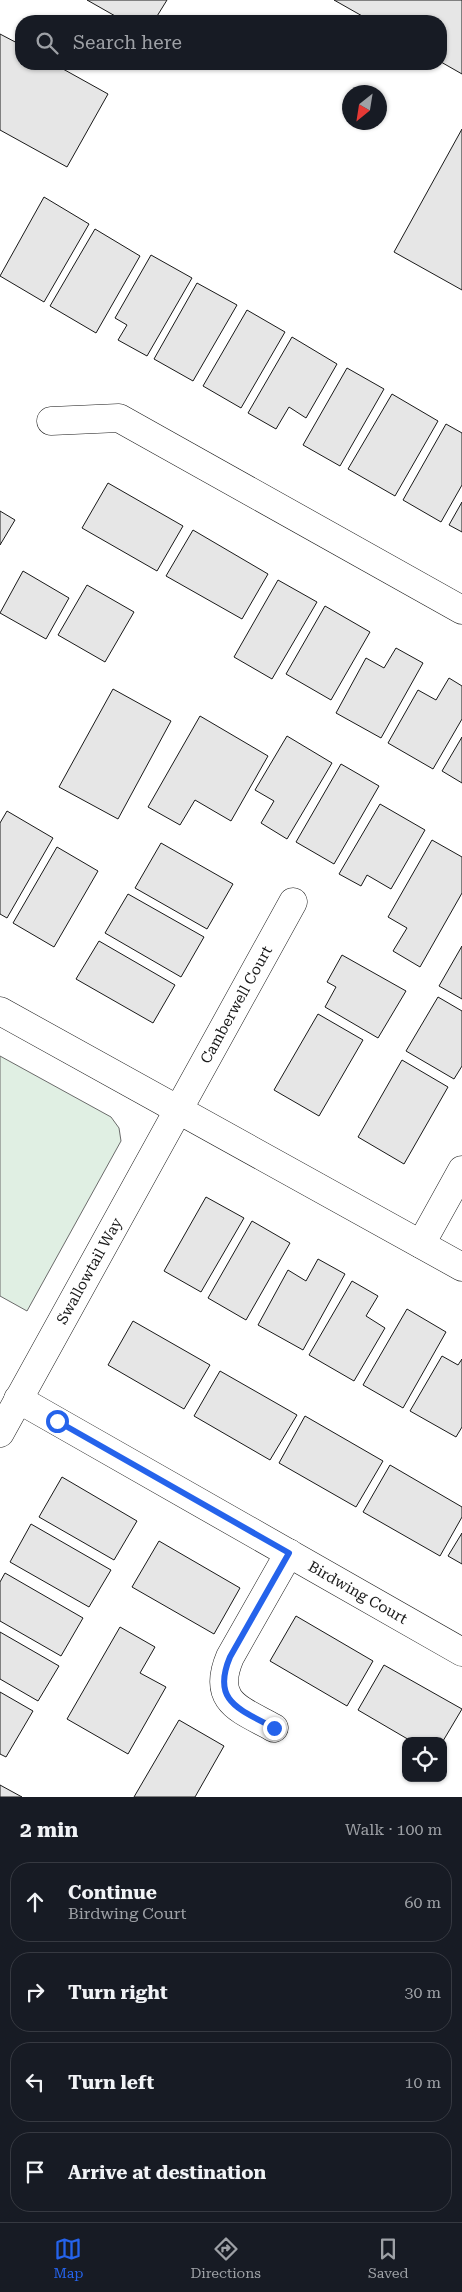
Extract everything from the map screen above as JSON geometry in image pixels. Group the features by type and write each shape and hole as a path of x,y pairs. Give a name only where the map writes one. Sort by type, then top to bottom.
{"street":[{"path":"51,421 119,418 462,610"},
{"name":"Camberwell Court","path":"180,1108 293,902"},
{"path":"0,1010 180,1108 462,1267"},
{"name":"Swallowtail Way","path":"0,1433 180,1108"},
{"path":"421,1244 462,1170"},
{"name":"Birdwing Court","path":"18,1400 462,1652"},
{"path":"274,1728 237,1707 228,1697 223,1687 224,1673 230,1657 289,1553"}],"green space":[{"path":"0,1056 111,1117 119,1128 121,1141 27,1311 0,1296"}],"building":[{"path":"87,0 167,0 158,15 113,15"},
{"path":"334,0 462,0 462,74 447,65 447,15 360,15"},
{"path":"0,34 15,42 15,70 65,70 108,94 67,167 0,130"},
{"path":"462,129 462,290 394,252"},
{"path":"44,197 89,224 44,302 0,276"},
{"path":"95,229 140,256 96,333 50,306"},
{"path":"151,255 192,278 147,356 118,340 127,325 115,318"},
{"path":"197,283 237,305 193,381 154,359"},
{"path":"247,310 285,332 241,408 203,386"},
{"path":"292,337 337,364 306,418 289,407 276,429 248,413"},
{"path":"347,368 384,389 340,466 303,445"},
{"path":"392,394 438,421 395,496 348,469"},
{"path":"446,424 462,433 462,485 441,522 403,500"},
{"path":"108,483 183,526 157,571 82,528"},
{"path":"462,502 462,532 449,525"},
{"path":"0,511 15,520 0,545"},
{"path":"193,530 268,574 242,619 166,576"},
{"path":"23,571 69,598 46,639 0,613"},
{"path":"278,580 317,602 272,679 234,657"},
{"path":"87,585 134,612 105,662 58,635"},
{"path":"325,606 370,632 331,700 286,674"},
{"path":"396,648 423,663 381,738 336,713 366,658 384,668"},
{"path":"449,678 462,686 462,719 433,769 388,743 418,690 436,700"},
{"path":"113,689 171,721 118,819 59,787"},
{"path":"200,716 268,756 231,821 195,800 180,825 148,807"},
{"path":"287,736 332,763 287,839 261,823 274,801 255,790"},
{"path":"462,737 462,783 442,771"},
{"path":"341,764 379,786 334,864 296,842"},
{"path":"380,804 425,830 391,889 367,875 361,886 339,874"},
{"path":"7,811 53,838 7,918 0,914 0,823"},
{"path":"432,840 462,857 462,893 420,967 393,951 407,928 388,917"},
{"path":"161,843 233,884 207,929 135,888"},
{"path":"57,847 98,871 54,947 13,923"},
{"path":"128,894 204,937 181,977 105,933"},
{"path":"99,941 175,985 153,1023 76,979"},
{"path":"462,946 462,999 439,986"},
{"path":"342,955 406,991 378,1038 325,1007 336,987 327,982"},
{"path":"438,997 462,1011 462,1066 454,1079 406,1051"},
{"path":"318,1014 363,1040 319,1116 274,1090"},
{"path":"402,1060 448,1087 404,1164 358,1137"},
{"path":"206,1197 244,1218 201,1292 164,1271"},
{"path":"252,1221 290,1243 246,1320 208,1298"},
{"path":"318,1259 345,1274 303,1350 258,1325 288,1270 306,1281"},
{"path":"352,1281 378,1296 366,1316 385,1328 354,1381 309,1355"},
{"path":"407,1309 446,1332 403,1408 363,1385"},
{"path":"133,1321 210,1365 184,1409 108,1365"},
{"path":"442,1356 458,1365 462,1359 462,1427 456,1437 410,1411"},
{"path":"220,1371 297,1415 270,1460 194,1416"},
{"path":"305,1416 383,1461 356,1507 279,1463"},
{"path":"390,1465 462,1507 462,1517 440,1556 363,1512"},
{"path":"62,1477 137,1521 114,1560 39,1517"},
{"path":"31,1524 111,1570 89,1607 10,1562"},
{"path":"462,1533 462,1564 448,1556"},
{"path":"159,1541 240,1588 214,1634 132,1587"},
{"path":"5,1573 83,1618 61,1656 0,1621 0,1582"},
{"path":"296,1616 373,1661 347,1706 270,1661"},
{"path":"120,1627 155,1647 140,1673 166,1687 128,1754 67,1719"},
{"path":"0,1632 59,1666 38,1701 0,1679"},
{"path":"384,1665 462,1709 445,1737 404,1737 358,1710"},
{"path":"0,1692 33,1711 6,1757 0,1754"},
{"path":"179,1720 224,1746 195,1797 134,1797"},
{"path":"0,1785 22,1797 0,1797"}],"route":[{"path":"57,1421 289,1553 230,1657 224,1673 223,1687 228,1697 237,1707 274,1728"}]}
